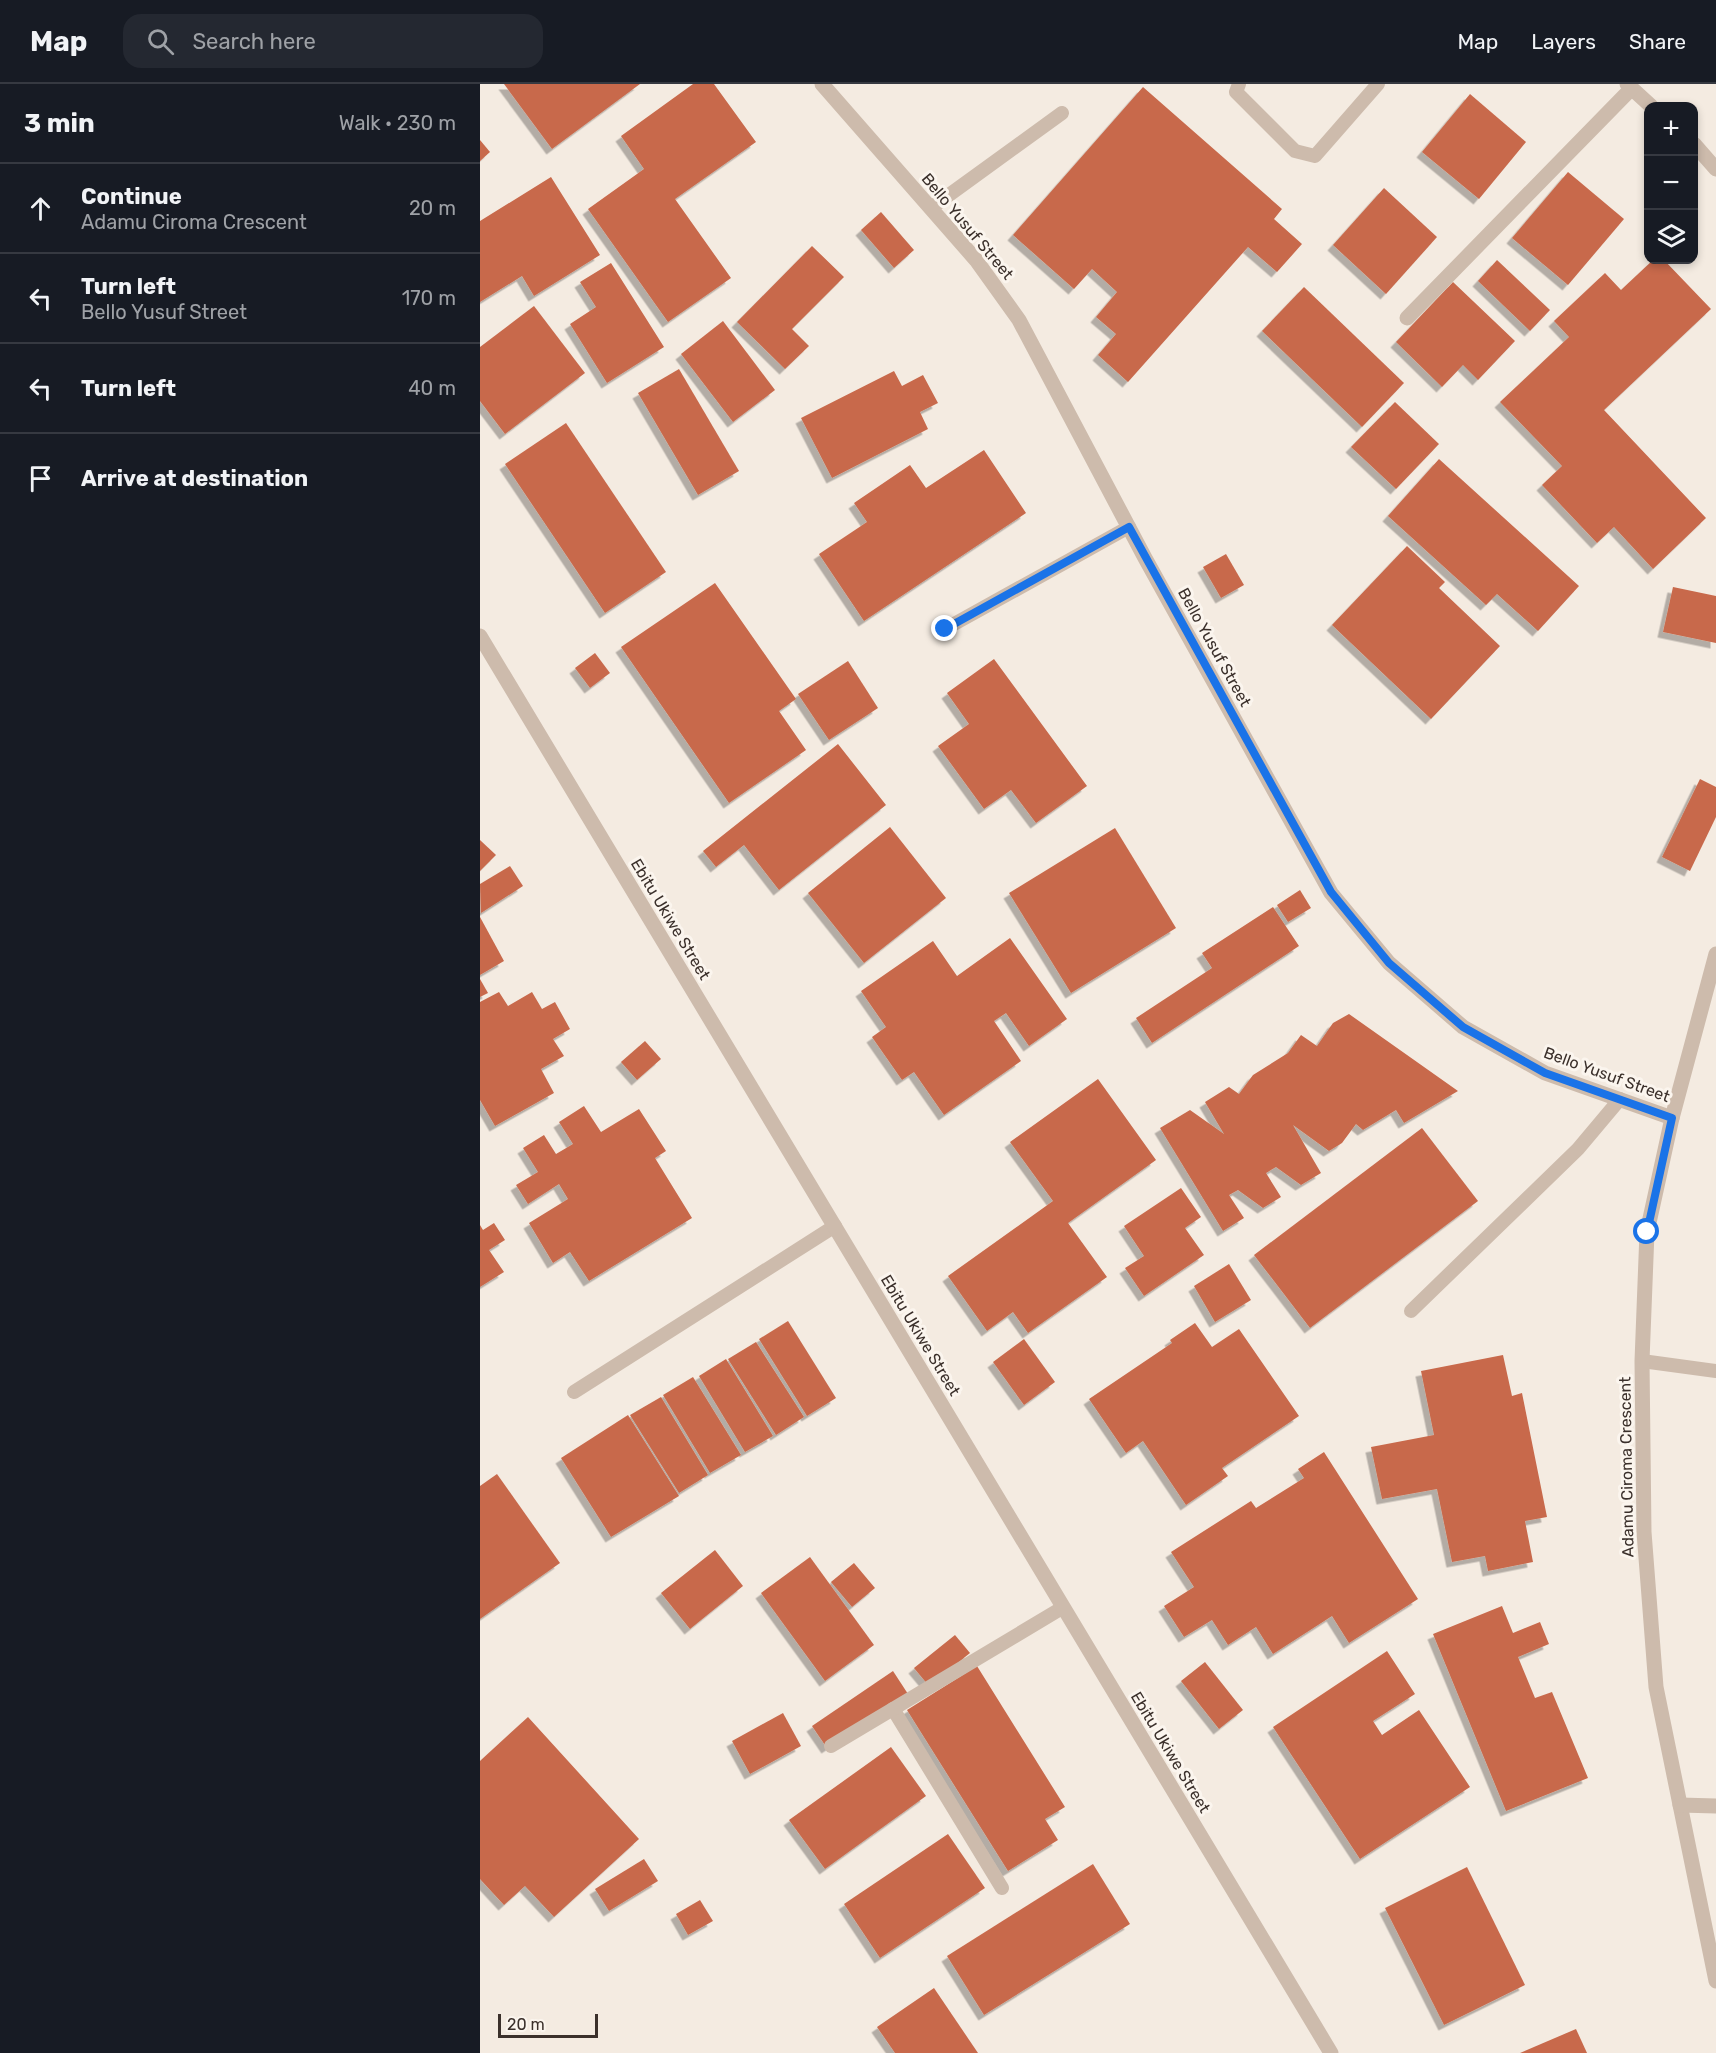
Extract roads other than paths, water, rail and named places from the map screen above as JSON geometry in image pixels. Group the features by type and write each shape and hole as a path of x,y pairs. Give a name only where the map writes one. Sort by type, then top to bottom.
{"street":[{"name":"Bello Yusuf Street","path":"822,84 976,260 1019,320 1129,527 1331,892 1389,963 1463,1027 1545,1073 1672,1118"},
{"path":"1407,318 1629,86 1647,102"},
{"path":"1698,149 1716,169"},
{"name":"Ebitu Ukiwe Street","path":"480,636 1331,2053"},
{"name":"Adamu Ciroma Crescent","path":"1716,954 1672,1118 1647,1232 1642,1361 1644,1532 1656,1688 1716,1981"},
{"path":"1680,1805 1716,1806"}],"lane":[{"path":"1239,84 1236,92 1295,151 1315,156 1378,84"},
{"path":"931,208 1062,113"},
{"path":"945,629 1129,527"},
{"path":"1411,1311 1578,1149 1620,1099"},
{"path":"574,1392 835,1226"},
{"path":"1642,1361 1716,1371"},
{"path":"831,1746 1062,1608"},
{"path":"892,1709 1002,1888"}]}
